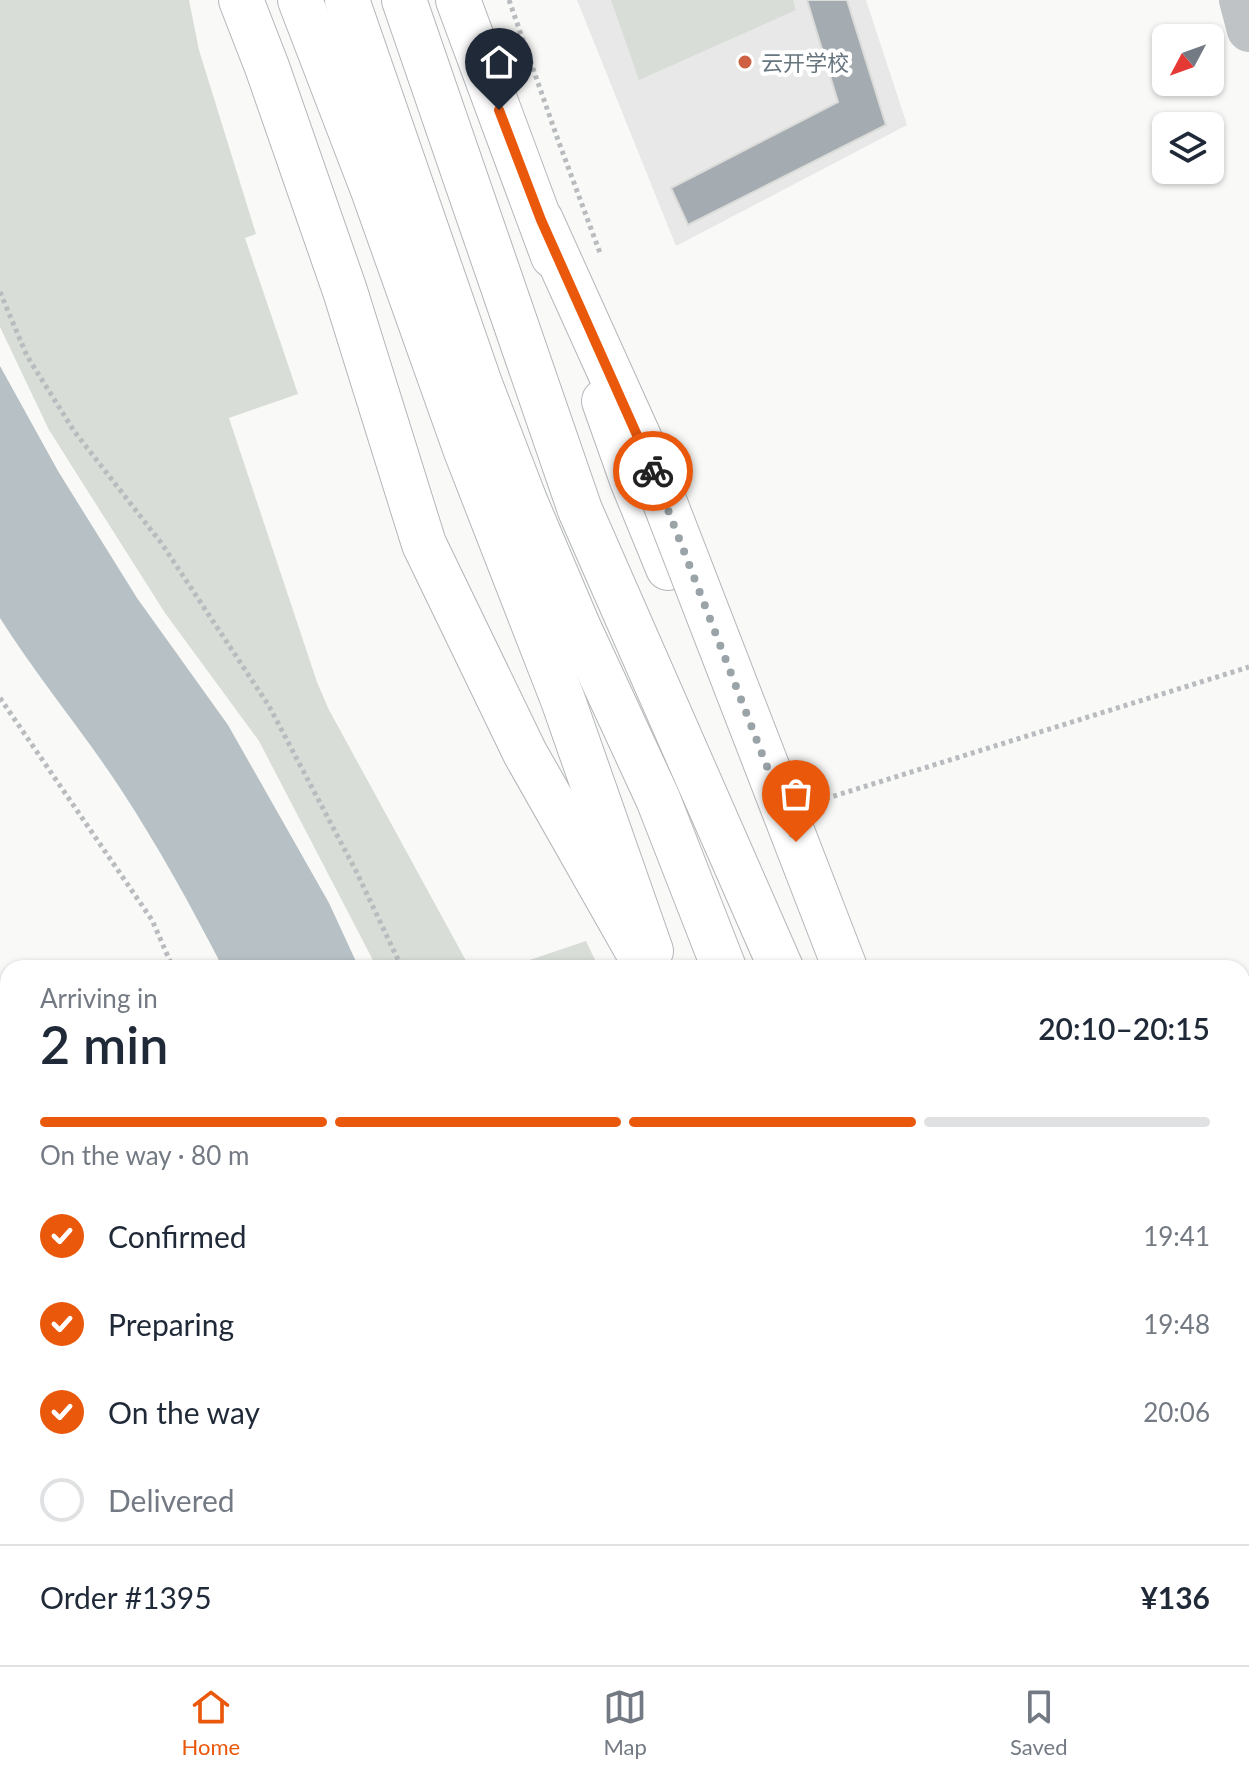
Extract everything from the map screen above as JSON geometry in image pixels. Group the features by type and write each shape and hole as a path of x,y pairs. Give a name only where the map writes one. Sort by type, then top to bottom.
{"main road":[{"path":"241,0 345,291 424,544 525,753 642,960"},
{"path":"300,0 373,190 466,451 563,700 654,960"},
{"path":"347,0 480,384 525,501 579,628 658,799 721,960"},
{"path":"404,0 580,510 777,960"},
{"path":"458,0 541,220 632,480 769,816 833,960"},
{"path":"541,220 643,446 842,960"}],"street":[{"path":"1241,0 1249,30"}],"path":[{"path":"0,292 27,356 74,431 162,544 269,706 357,873 398,960"},
{"path":"769,816 1249,667"},
{"path":"0,698 152,920 170,960"}],"shaded area":[{"path":"0,0 189,0 199,50 256,234 245,238 298,394 229,418 328,708 466,960 373,960 259,741 165,613 49,430 0,327"},
{"name":"云开学校","path":"577,0 866,0 907,125 676,246"},
{"path":"611,0 793,0 796,10 639,80"},
{"path":"0,366 58,471 137,598 228,725 329,903 355,960 219,960 134,810 0,618"},
{"path":"586,941 595,960 530,960"}],"building":[{"path":"807,0 847,0 886,125 688,225 671,188 838,102"}],"way so far":[{"path":"653,471 796,842"}],"place":[{"name":"云开学校","path":"745,62"}],"route":[{"path":"499,110 541,220 653,471"}]}
